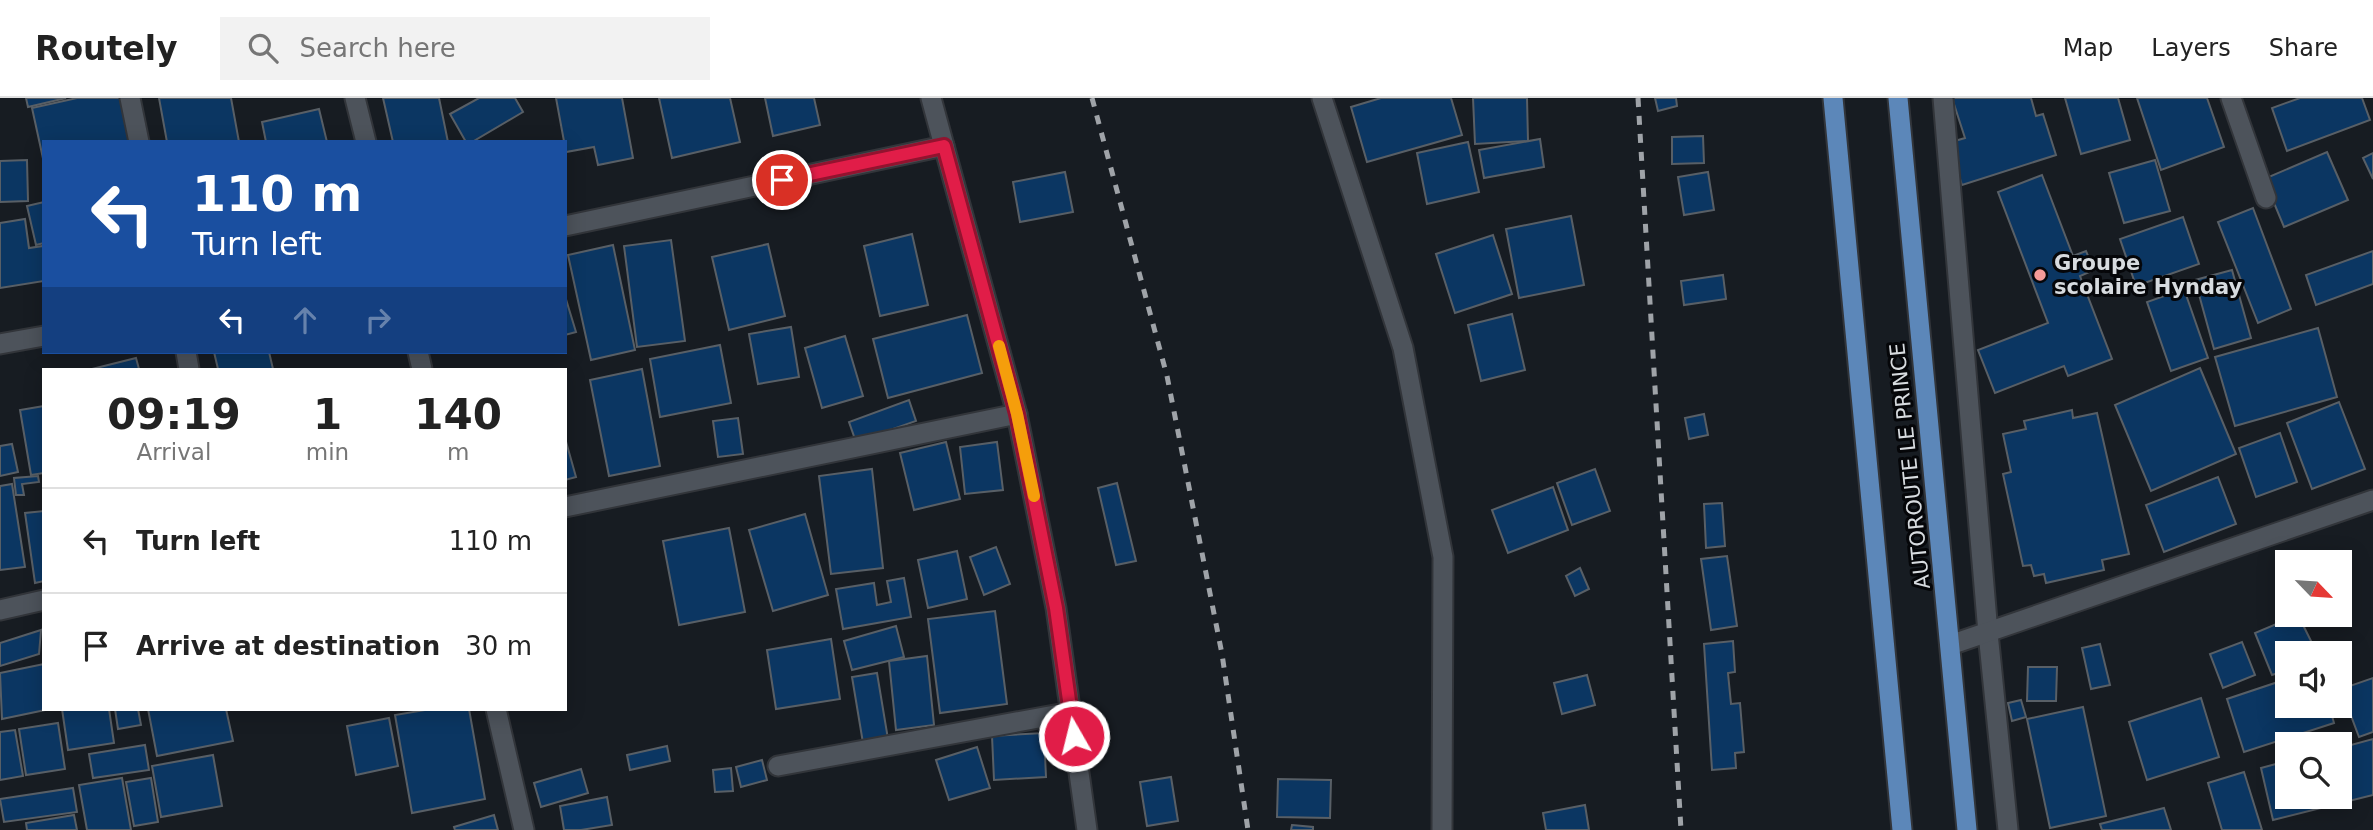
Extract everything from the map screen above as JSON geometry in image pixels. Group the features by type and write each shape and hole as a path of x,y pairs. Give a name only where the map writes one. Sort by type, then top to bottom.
{"main road":[{"name":"AUTOROUTE LE PRINCE","path":"1833,98 1902,830"},
{"name":"AUTOROUTE LE PRINCE","path":"1898,98 1967,830"}],"street":[{"path":"130,98 139,140"},
{"path":"355,98 366,140"},
{"path":"931,98 1017,414 1056,608 1087,830"},
{"path":"1322,98 1404,348 1443,557 1442,830"},
{"path":"1943,98 1988,633 2008,830"},
{"path":"2231,98 2266,198"},
{"path":"567,226 944,146"},
{"path":"0,344 42,336"},
{"path":"567,507 1017,414"},
{"path":"1950,645 2373,500"},
{"path":"0,610 42,600"},
{"path":"496,711 524,830"},
{"path":"778,766 1071,712"}],"building":[{"path":"26,98 66,98 28,107"},
{"path":"77,98 120,98 129,140 42,140 42,154 32,108"},
{"path":"159,98 231,98 239,140 167,140"},
{"path":"383,98 439,98 448,140 393,140"},
{"path":"479,98 515,98 523,112 475,140 465,140 450,114"},
{"path":"556,98 622,98 633,158 598,165 594,147 567,152 567,140 564,140"},
{"path":"659,98 730,98 740,142 672,158"},
{"path":"765,98 814,98 820,125 773,136"},
{"path":"1381,98 1451,98 1462,135 1367,162 1351,107"},
{"path":"1473,98 1527,98 1528,141 1475,144"},
{"path":"1655,98 1676,98 1677,106 1658,111"},
{"path":"1952,98 2031,98 2036,116 2043,114 2056,155 1962,185 1948,143 1965,138"},
{"path":"2065,98 2118,98 2130,140 2081,154"},
{"path":"2137,98 2207,98 2224,147 2161,170"},
{"path":"2300,98 2362,98 2370,120 2287,151 2272,108"},
{"path":"319,109 327,140 266,140 262,122"},
{"path":"1703,136 1704,163 1672,164 1672,137"},
{"path":"1540,139 1544,167 1484,178 1479,150"},
{"path":"1468,142 1479,192 1427,204 1417,153"},
{"path":"2327,152 2348,200 2284,227 2264,179"},
{"path":"2373,153 2373,179 2363,158"},
{"path":"27,160 28,201 0,202 0,161"},
{"path":"2155,160 2170,211 2124,223 2109,173"},
{"path":"1065,172 1073,212 1020,222 1013,182"},
{"path":"1708,172 1714,210 1684,215 1678,177"},
{"path":"2042,175 2073,256 2086,251 2094,270 2080,276 2112,359 2068,376 2064,366 1995,393 1978,350 2048,323 1998,192"},
{"path":"42,202 42,244 36,245 27,206"},
{"path":"2253,208 2291,309 2258,323 2218,222"},
{"path":"1571,216 1584,285 1519,298 1506,229"},
{"path":"2183,217 2199,264 2136,286 2120,239"},
{"path":"25,219 29,248 42,246 42,281 0,288 0,223"},
{"path":"912,234 928,305 880,316 864,246"},
{"path":"1493,235 1512,294 1455,313 1436,254"},
{"path":"671,240 685,341 637,347 624,246"},
{"path":"768,244 785,316 729,330 712,257"},
{"path":"613,245 635,350 591,360 568,255"},
{"path":"2373,251 2373,284 2316,305 2306,275"},
{"path":"2232,270 2251,338 2214,349 2195,280"},
{"path":"1723,275 1726,299 1684,305 1681,281"},
{"path":"2184,289 2208,358 2171,371 2147,302"},
{"path":"567,303 576,332 567,334"},
{"path":"1512,314 1525,370 1481,381 1468,325"},
{"path":"967,315 982,373 888,398 873,339"},
{"path":"791,327 799,377 758,384 749,334"},
{"path":"2318,328 2337,397 2235,426 2215,357"},
{"path":"845,336 863,396 822,408 805,348"},
{"path":"720,345 731,403 660,417 650,359"},
{"path":"214,354 269,354 273,368 218,368"},
{"path":"136,358 139,368 96,368"},
{"path":"2200,368 2236,454 2151,491 2115,405"},
{"path":"642,369 660,466 609,476 590,380"},
{"path":"909,400 916,421 856,442 849,422"},
{"path":"2339,402 2365,469 2312,489 2287,423"},
{"path":"42,406 42,473 31,475 20,410"},
{"path":"2072,410 2073,418 2097,413 2129,554 2102,560 2104,570 2046,583 2044,574 2034,576 2031,565 2023,566 2003,474 2011,472 2003,434 2026,429 2024,421"},
{"path":"1704,414 1708,435 1689,439 1685,418"},
{"path":"738,418 743,454 718,457 713,421"},
{"path":"2280,433 2297,482 2256,497 2239,448"},
{"path":"946,442 960,499 914,510 900,453"},
{"path":"997,442 1003,490 965,494 960,447"},
{"path":"12,444 18,472 0,476 0,446"},
{"path":"567,445 576,477 567,479"},
{"path":"872,469 883,568 831,574 819,476"},
{"path":"1595,469 1610,511 1572,525 1557,483"},
{"path":"38,476 39,482 22,484 24,495 16,495 14,478"},
{"path":"2218,477 2236,524 2164,552 2146,505"},
{"path":"1117,483 1136,561 1116,565 1098,488"},
{"path":"12,484 25,567 0,570 0,486"},
{"path":"1553,487 1568,530 1508,553 1492,510"},
{"path":"1722,503 1725,546 1706,548 1704,504"},
{"path":"42,511 42,581 35,583 25,513"},
{"path":"805,514 828,595 773,611 749,530"},
{"path":"729,528 745,612 679,625 663,541"},
{"path":"996,547 1010,584 984,595 970,557"},
{"path":"957,551 967,599 928,608 918,560"},
{"path":"1727,556 1737,626 1711,630 1701,559"},
{"path":"1580,568 1589,589 1575,596 1566,576"},
{"path":"904,578 911,617 843,629 836,589 874,583 877,605 891,602 887,581"},
{"path":"995,611 1007,704 940,713 928,619"},
{"path":"2275,625 2275,627 2304,627 2311,641 2275,641 2275,674 2272,675 2255,633"},
{"path":"896,626 904,657 852,670 844,641"},
{"path":"41,630 39,654 0,666 0,643"},
{"path":"831,639 840,699 776,709 767,650"},
{"path":"1733,641 1735,672 1728,673 1731,704 1740,703 1744,752 1735,753 1736,768 1712,770 1704,644"},
{"path":"2242,642 2255,675 2223,688 2210,654"},
{"path":"2100,644 2110,685 2091,689 2082,648"},
{"path":"927,656 934,725 896,730 889,661"},
{"path":"42,664 42,711 2,719 0,673"},
{"path":"2028,667 2057,667 2056,701 2027,701"},
{"path":"877,673 888,739 863,743 852,677"},
{"path":"1587,675 1595,705 1562,714 1554,683"},
{"path":"2373,678 2373,732 2359,737 2352,718 2352,685"},
{"path":"2275,683 2275,718 2333,718 2334,723 2306,732 2275,732 2275,742 2244,752 2227,699"},
{"path":"2201,698 2219,757 2147,780 2129,722"},
{"path":"2021,700 2026,717 2012,721 2008,703"},
{"path":"2083,707 2106,816 2050,828 2027,719"},
{"path":"62,711 109,711 114,743 68,750"},
{"path":"115,711 138,711 141,725 118,729"},
{"path":"148,711 226,711 233,741 157,756"},
{"path":"419,711 469,711 485,799 412,813 395,715"},
{"path":"389,718 398,766 356,775 347,726"},
{"path":"58,723 65,769 26,775 19,729"},
{"path":"15,730 23,776 0,780 0,732"},
{"path":"1044,733 1046,777 994,780 992,736"},
{"path":"2373,739 2373,795 2352,800 2352,745"},
{"path":"145,745 149,770 93,778 89,754"},
{"path":"667,746 670,761 630,770 627,755"},
{"path":"977,747 990,788 949,800 936,760"},
{"path":"213,755 222,806 161,817 152,766"},
{"path":"762,760 767,780 741,787 736,767"},
{"path":"2275,764 2275,809 2317,809 2273,820 2261,768"},
{"path":"731,768 733,791 715,792 713,770"},
{"path":"581,769 588,793 541,807 534,783"},
{"path":"2244,772 2262,830 2222,830 2208,783"},
{"path":"1171,777 1178,821 1147,826 1140,782"},
{"path":"122,778 131,830 87,830 79,785"},
{"path":"151,778 158,822 134,826 126,782"},
{"path":"1278,779 1331,780 1330,818 1277,817"},
{"path":"73,788 77,812 4,822 0,799"},
{"path":"607,797 612,825 564,830 560,806"},
{"path":"1585,805 1589,830 1546,830 1543,813"},
{"path":"2164,808 2171,830 2102,830 2100,824"},
{"path":"74,815 77,830 27,830 26,823"},
{"path":"494,815 498,830 455,830 454,827"},
{"path":"1292,825 1313,827 1313,830 1291,830"}],"railway":[{"path":"1092,98 1167,376 1222,654 1248,830"},
{"path":"1638,98 1681,830"}],"slow traffic":[{"path":"999,346 1034,496"}],"place":[{"name":"Groupe scolaire Hynday","path":"2040,275"}],"route":[{"path":"782,180 944,146 1017,414 1056,608 1074,736"}]}
